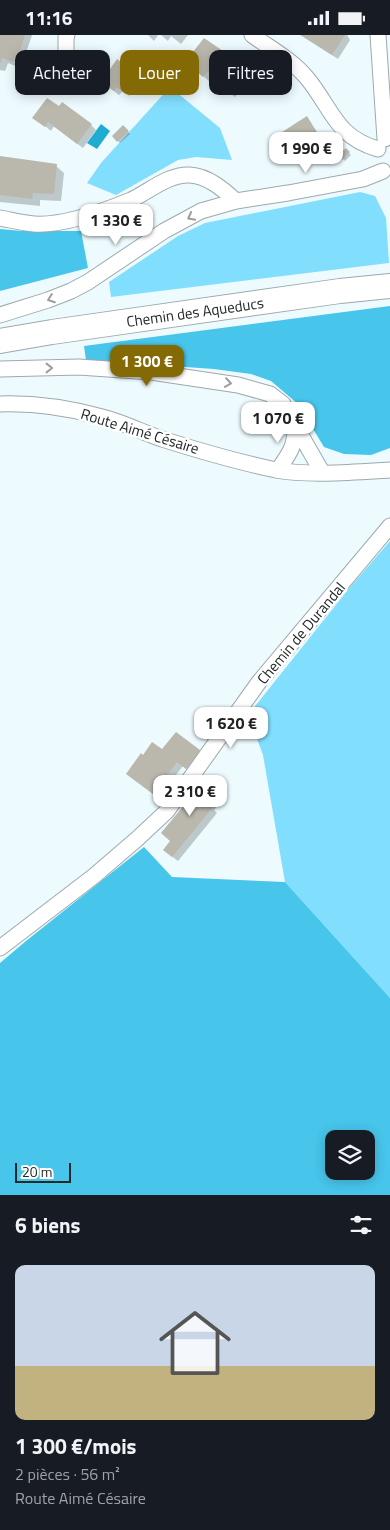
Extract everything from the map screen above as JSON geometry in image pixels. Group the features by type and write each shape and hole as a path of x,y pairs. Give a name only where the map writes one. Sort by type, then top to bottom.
{"main road":[{"name":"Chemin des Aqueducs","path":"0,341 340,291 390,286"}],"street":[{"path":"66,50 67,35"},
{"path":"252,35 306,77 342,129 364,145 384,141"},
{"path":"0,315 48,301 71,291 88,282 164,231 216,205 386,174 379,165 377,157 384,141 378,35"},
{"path":"0,218 35,224 76,218 132,199 160,184 183,175 202,177 219,186 236,201"},
{"path":"0,369 79,367 151,372 238,385 270,394 282,404 294,421 322,472"},
{"name":"Route Aimé Césaire","path":"0,404 19,403 36,405 102,417 162,439 278,470 322,472 390,470"},
{"path":"278,470 289,456 293,447 296,435 294,421"},
{"name":"Chemin de Durandal","path":"0,949 108,864 166,811 260,682 390,526"}],"shaded area":[{"path":"163,95 180,95 220,128 232,160 196,157 178,160 116,195 87,183 101,163"},
{"path":"101,124 110,131 97,149 87,143"},
{"path":"360,192 375,196 386,218 389,263 111,297 109,282 178,236 205,223"},
{"path":"0,229 81,231 88,268 0,291"},
{"path":"390,306 390,448 371,455 344,454 324,447 298,404 271,381 251,374 214,369 86,360 84,346"},
{"path":"390,541 390,998 285,882 263,755 248,715 351,586"},
{"path":"144,847 172,877 285,882 390,998 390,1195 0,1195 0,963"}],"building":[{"path":"0,35 25,35 20,50 15,50 13,62 2,58 0,64"},
{"path":"301,35 345,35 332,55"},
{"path":"204,38 222,50 209,50 209,72 203,77 199,74 199,50 194,50"},
{"path":"117,59 120,61 120,90 117,87 114,91 110,88 110,69"},
{"path":"47,98 59,106 62,102 92,124 77,144 48,122 45,127 32,118"},
{"path":"307,116 324,144 302,157 295,157 279,134"},
{"path":"123,125 129,131 117,142 112,136"},
{"path":"346,148 350,152 342,160 338,155"},
{"path":"0,156 57,164 54,194 33,193 32,199 0,195"},
{"path":"176,732 200,750 186,769 177,762 153,794 126,774 141,753 143,755 152,742 162,749"},
{"path":"205,780 223,795 172,857 163,850 170,841 161,833"}]}
